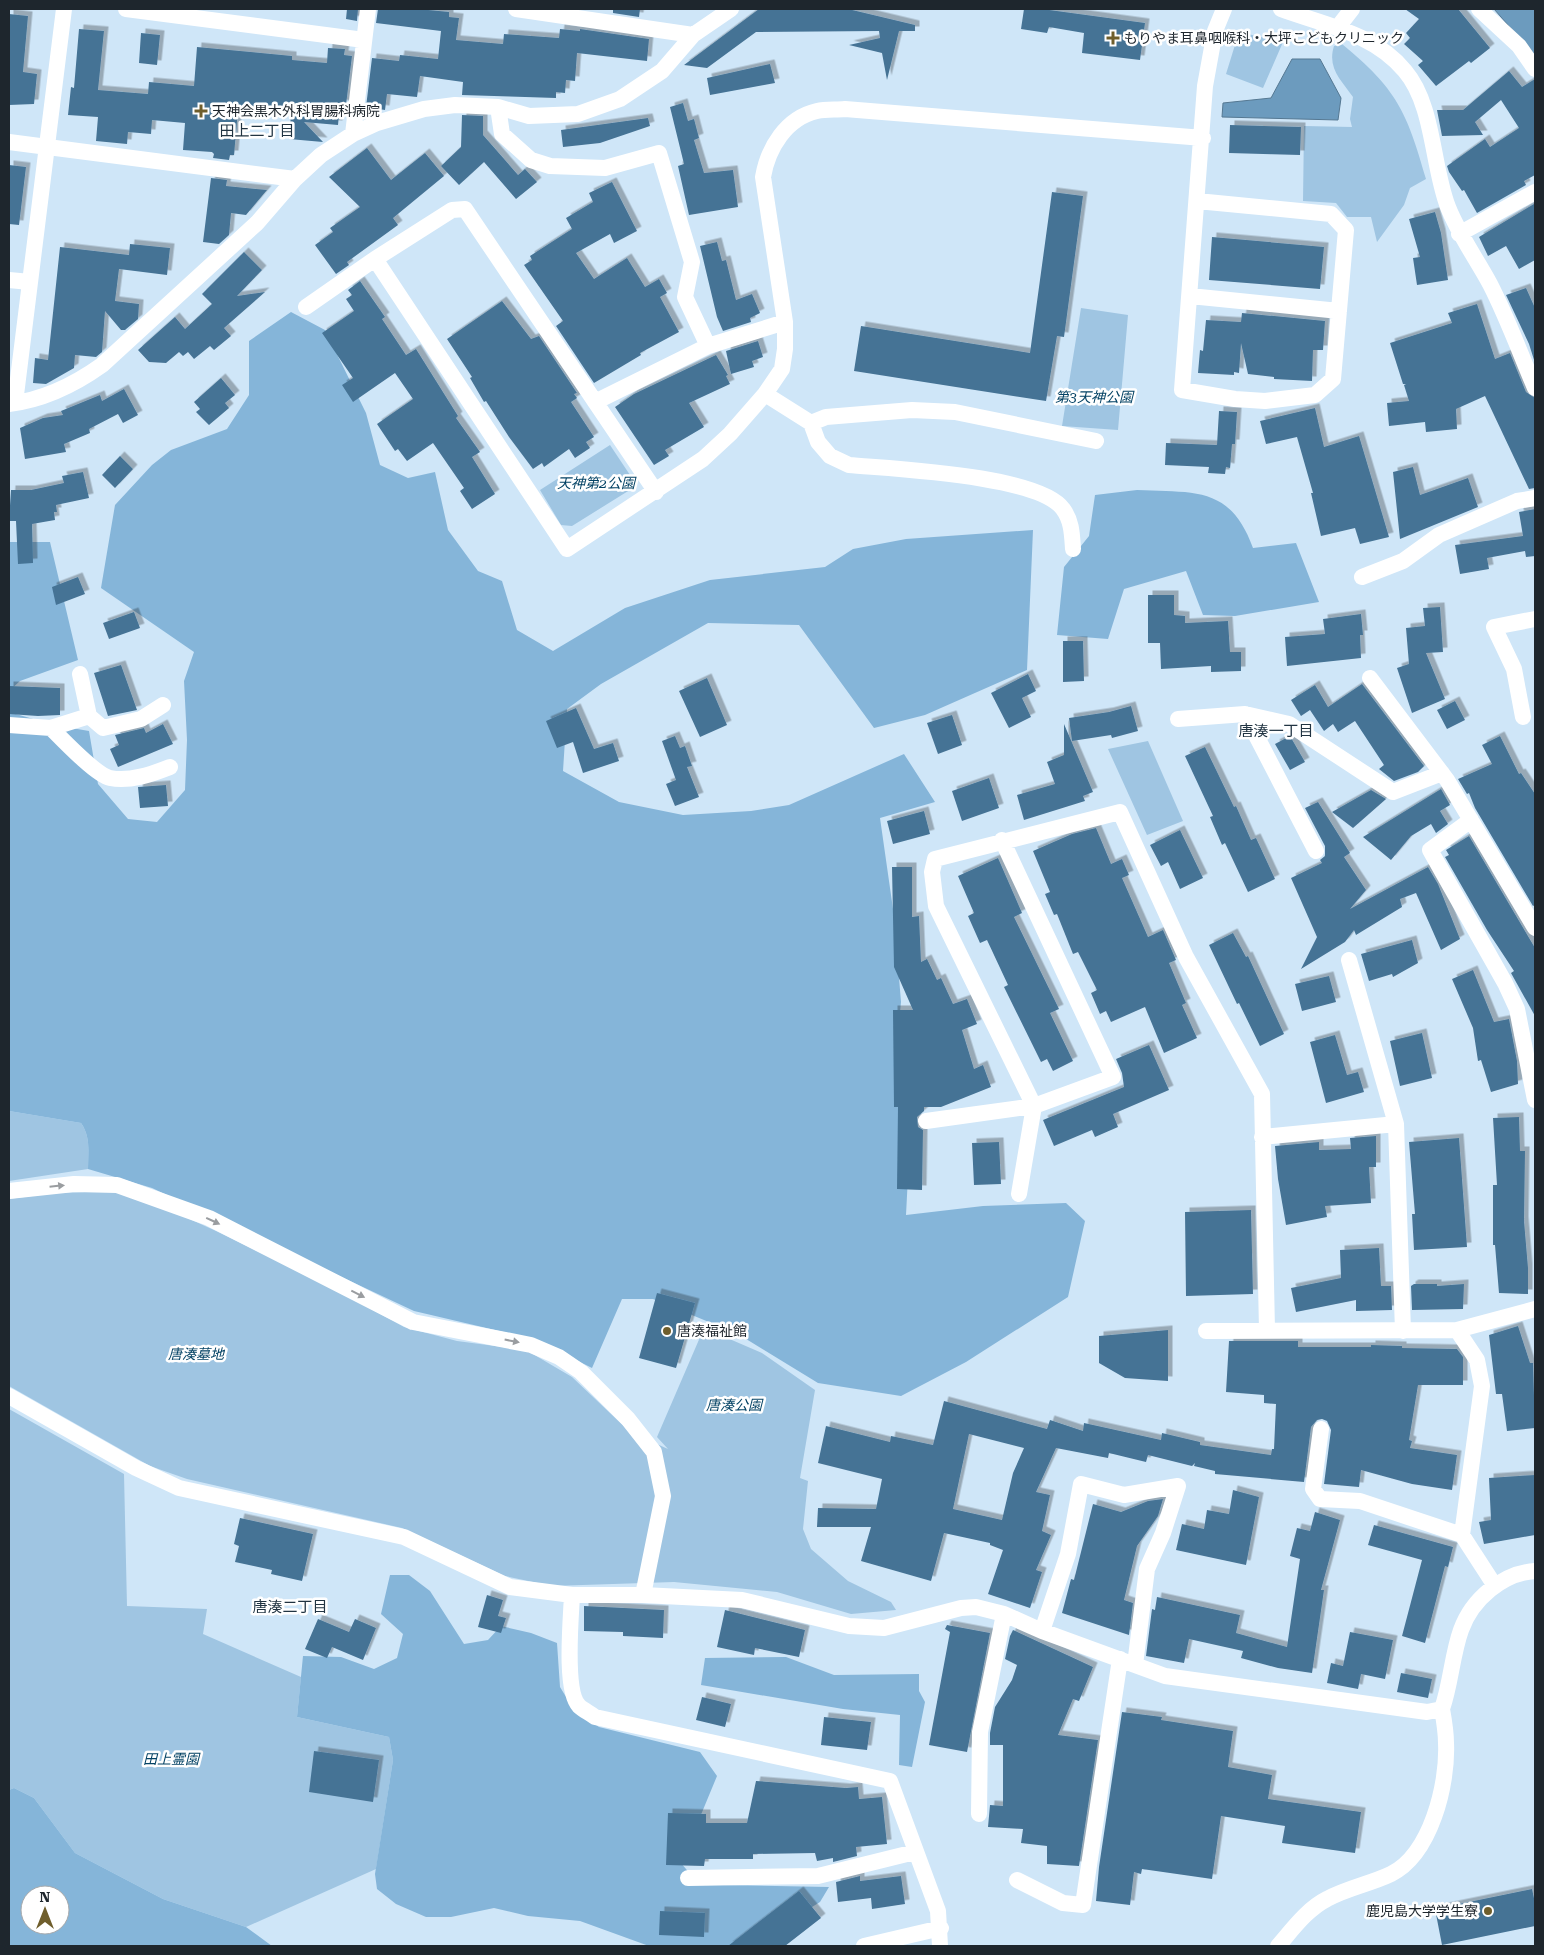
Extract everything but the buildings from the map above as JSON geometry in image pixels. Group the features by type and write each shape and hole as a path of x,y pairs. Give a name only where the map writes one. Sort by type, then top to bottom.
{"street":[{"path":"64,9 30,282 12,403 52,394 82,379 102,365 258,223 295,179 321,155 353,134 377,123 424,109 455,105 498,107 529,116 578,114 620,99 662,71 693,35 731,9"},
{"path":"126,9 364,40"},
{"path":"353,134 368,9"},
{"path":"516,9 693,35"},
{"path":"1197,201 1331,214 1346,230 1333,379 1315,395 1265,401 1235,399 1182,390 1197,201 1203,138 1207,78 1215,31 1224,9"},
{"path":"1281,9 1338,27 1375,46 1405,71 1417,92 1426,117 1438,178 1459,234 1489,283 1535,388"},
{"path":"1338,27 1352,9"},
{"path":"1479,9 1519,46 1535,69"},
{"path":"498,107 502,134 531,160 550,166 605,168 659,153 692,262 685,297 708,346"},
{"path":"375,259 566,549 656,492 703,459 730,434 765,394 782,369 785,349 785,322 763,176 766,161 776,141 793,123 816,111 845,109 1203,138"},
{"path":"9,142 295,179"},
{"path":"1459,234 1535,192"},
{"path":"306,307 375,259 452,210 465,209 656,492"},
{"path":"9,280 30,282"},
{"path":"1190,296 1339,311"},
{"path":"595,402 708,346 785,322"},
{"path":"765,394 811,423 818,442 830,456 849,465 986,479 1044,494 1062,508 1072,528 1073,549"},
{"path":"811,423 826,417 912,410 954,412 1096,441"},
{"path":"1362,577 1403,561 1439,535 1517,501 1535,498"},
{"path":"1523,718 1514,669 1494,627 1535,619"},
{"path":"80,674 89,716 104,728 141,719 163,705"},
{"path":"1370,678 1442,773 1535,928"},
{"path":"1178,719 1246,714 1289,724 1393,792 1442,773"},
{"path":"1246,714 1316,851"},
{"path":"9,725 51,728 89,716"},
{"path":"51,728 88,763 108,778 130,778 154,774 170,766"},
{"path":"1019,1194 1034,1106 936,906 932,872 935,859 1002,840 1120,812 1186,957 1262,1094 1266,1330"},
{"path":"1471,820 1430,850 1518,1009 1535,1100"},
{"path":"926,1121 1034,1106 1113,1077 1002,840"},
{"path":"1348,960 1396,1124 1403,1331"},
{"path":"1262,1137 1396,1124"},
{"path":"9,1191 74,1184 117,1185 208,1218 413,1322 531,1345 558,1357 581,1372 628,1419 654,1452 663,1496 642,1595"},
{"path":"1206,1331 1457,1330 1535,1309"},
{"path":"1457,1330 1477,1360 1482,1386 1462,1535"},
{"path":"9,1396 136,1468 179,1488 404,1537 510,1587 572,1596 642,1595 742,1600 849,1626 884,1628 961,1608 976,1607 1004,1614 1042,1631 1135,1665 1175,1677 1426,1712 1442,1709"},
{"path":"1321,1429 1313,1489 1320,1499 1360,1501 1462,1535 1495,1586"},
{"path":"1042,1631 1068,1554 1081,1484 1124,1495 1178,1486 1163,1533 1147,1569 1135,1665"},
{"path":"1278,1946 1306,1914 1325,1899 1392,1874 1411,1859 1426,1838 1441,1790 1446,1745 1442,1709 1461,1630 1473,1607 1495,1586 1519,1572 1535,1572"},
{"path":"572,1596 570,1676 578,1706 595,1716 890,1781 938,1912 941,1928 940,1946"},
{"path":"979,1814 980,1732 1004,1614"},
{"path":"1017,1880 1063,1903 1083,1905 1120,1659"},
{"path":"688,1878 818,1876 915,1852"},
{"path":"864,1946 941,1928"}],"green space":[{"path":"1239,32 1283,42 1263,88 1226,74"},
{"path":"1342,44 1376,75 1397,103 1413,136 1426,179 1410,188 1404,205 1377,242 1371,217 1347,217 1336,203 1303,201 1304,126 1352,127 1350,119 1353,97 1336,73 1332,61 1334,46"},
{"name":"第3天神公園","path":"1081,308 1128,315 1118,430 1062,426"},
{"name":"天神第2公園","path":"610,445 634,481 633,488 572,526 561,525 540,490"},
{"path":"1148,741 1183,821 1147,835 1108,749"},
{"path":"9,1111 81,1123 88,1139 88,1169 9,1181"},
{"name":"唐湊墓地","path":"116,1191 172,1211 216,1231 331,1287 404,1327 457,1341 526,1350 572,1377 630,1432 668,1449 657,1437 704,1328 762,1353 815,1390 800,1478 808,1481 803,1529 811,1549 848,1581 891,1602 896,1610 851,1614 777,1592 674,1582 552,1586 505,1576 402,1528 187,1479 150,1466 9,1386 9,1199 55,1193"},
{"name":"田上霊園","path":"9,1409 124,1474 127,1606 207,1609 203,1634 301,1677 297,1717 389,1737 393,1760 376,1869 246,1927 163,1899 75,1853 34,1798 14,1788 9,1790"}],"shaded area":[{"path":"1494,9 1535,9 1535,56"},
{"path":"1292,59 1320,59 1341,98 1338,120 1222,117 1223,103 1271,98"},
{"path":"291,312 325,330 366,413 380,465 408,478 435,472 448,530 478,571 502,581 517,630 553,651 625,608 710,580 825,567 853,549 906,539 1033,530 1027,670 925,715 874,728 799,625 708,623 601,684 567,709 563,771 619,802 683,815 751,811 789,805 904,754 935,802 880,818 894,916 901,1002 896,1052 911,1118 906,1215 983,1206 1066,1203 1085,1221 1068,1297 966,1362 901,1396 818,1383 738,1334 653,1299 622,1299 592,1368 534,1339 414,1311 152,1188 88,1169 88,1139 81,1123 9,1111 9,712 54,725 89,731 98,784 128,819 157,822 185,790 187,740 184,681 194,652 101,588 115,505 152,465 171,450 227,429 249,395 249,341"},
{"path":"1137,490 1176,491 1208,496 1221,503 1233,513 1244,528 1253,548 1296,543 1319,602 1235,616 1203,615 1186,571 1124,589 1108,639 1057,635 1064,567 1089,536 1095,495"},
{"path":"9,542 50,542 78,660 20,681 9,691"},
{"path":"390,1575 409,1575 430,1591 464,1644 488,1640 501,1626 531,1633 557,1643 560,1687 574,1710 599,1727 700,1752 717,1776 681,1863 696,1881 722,1885 829,1887 820,1902 749,1946 649,1946 580,1921 528,1916 494,1908 451,1917 426,1917 396,1904 377,1889 375,1874 393,1760 389,1737 297,1717 303,1656 341,1657 374,1669 397,1658 403,1634 381,1614"},
{"path":"786,1657 834,1675 919,1674 919,1691 925,1702 912,1767 899,1765 900,1715 843,1709 701,1685 705,1658"},
{"path":"14,1788 34,1798 75,1853 163,1899 246,1927 272,1946 9,1946 9,1790"}],"place":[{"name":"もりやま耳鼻咽喉科・大坪こどもクリニック","path":"1113,38"},
{"name":"天神会黒木外科胃腸科病院","path":"201,111"},
{"name":"唐湊福祉館","path":"667,1331"},
{"name":"鹿児島大学学生寮","path":"1488,1911"}],"district":[{"name":"田上二丁目","path":"257,131"},
{"name":"唐湊一丁目","path":"1276,731"},
{"name":"唐湊二丁目","path":"290,1607"}],"park label":[{"name":"唐湊公園","path":"734,1405"}]}
